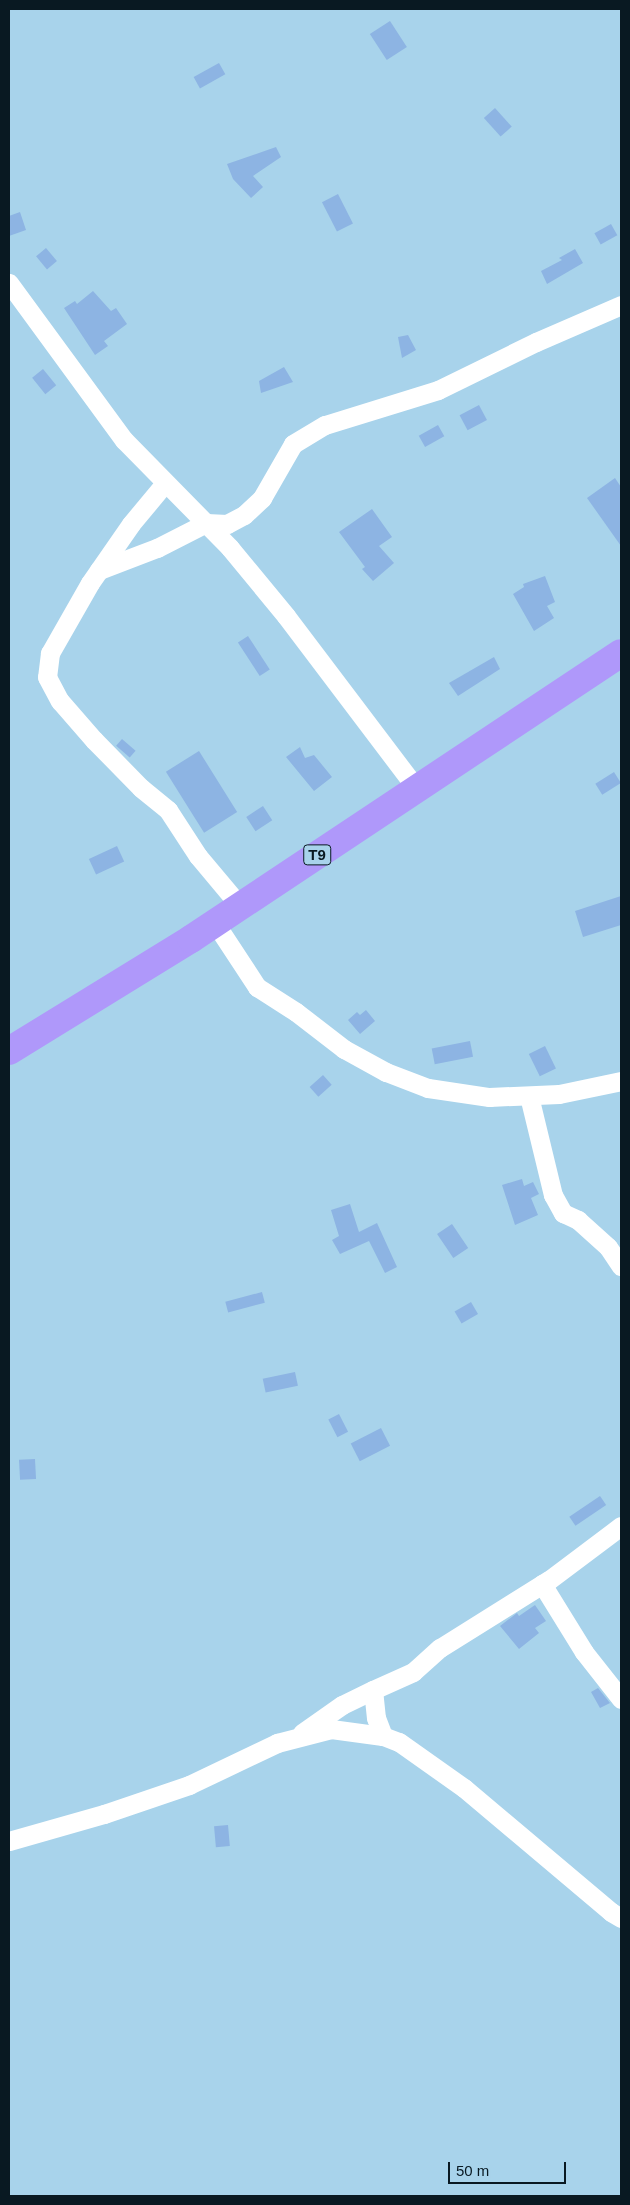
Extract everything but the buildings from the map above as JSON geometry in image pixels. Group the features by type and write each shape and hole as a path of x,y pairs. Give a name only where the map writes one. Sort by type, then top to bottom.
{"highway":[{"name":"T9","path":"9,1051 215,923 621,653"}],"street":[{"path":"9,283 124,440 230,548 286,616 417,789"},
{"path":"99,570 157,548 206,523 227,524 244,515 262,498 292,444 325,425 438,390 536,342 621,305"},
{"path":"165,483 131,524 99,570 50,653 47,677 60,701 94,740 141,788 168,810 198,856 240,906"},
{"path":"215,923 257,987 296,1012 344,1049 386,1072 428,1088 489,1097 559,1094 621,1081"},
{"path":"529,1096 553,1195 563,1213 578,1220 608,1247 621,1266"},
{"path":"295,1738 336,1709 413,1672 440,1648 542,1584 621,1526"},
{"path":"542,1584 584,1652 621,1699"},
{"path":"373,1690 376,1718 383,1736"},
{"path":"9,1841 104,1814 189,1785 277,1743 331,1729 383,1736 399,1742 464,1788 611,1912 621,1918"}]}
